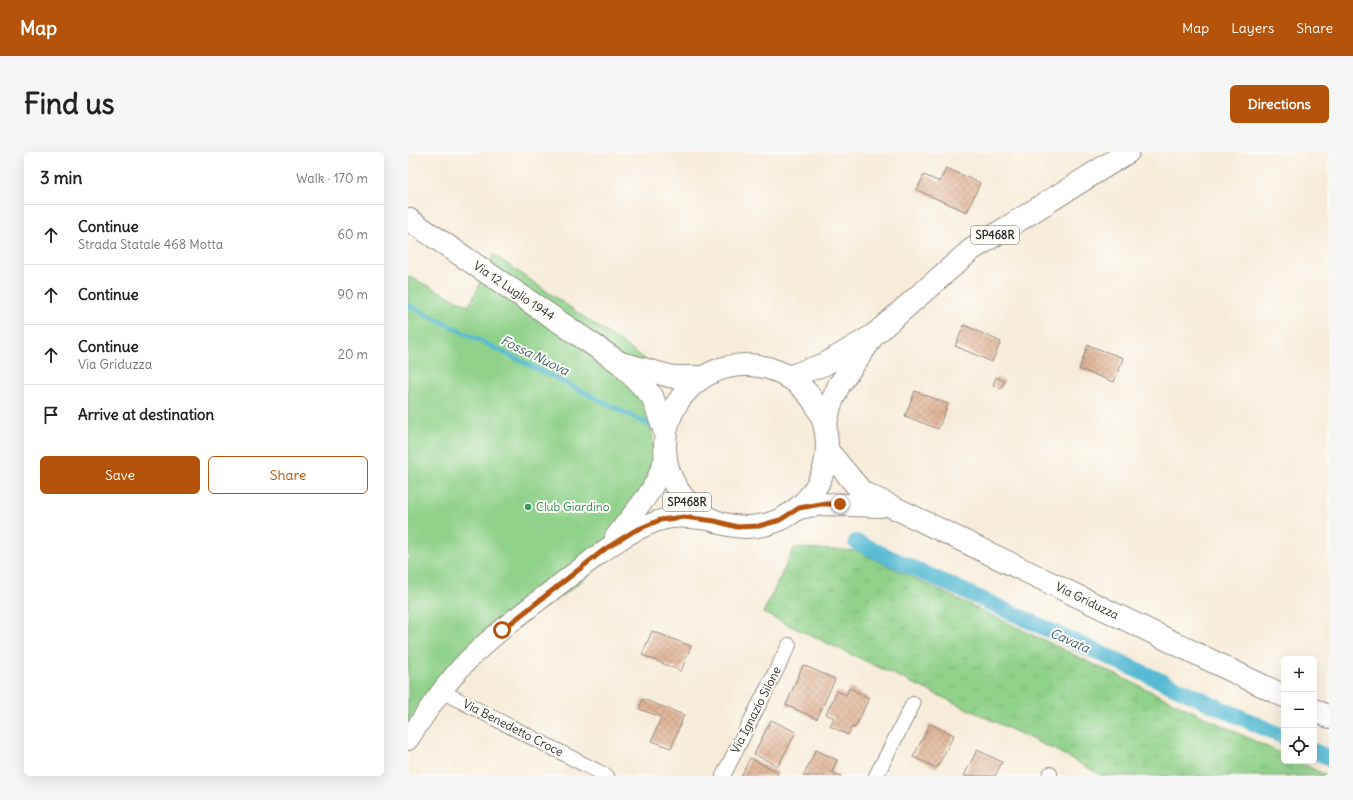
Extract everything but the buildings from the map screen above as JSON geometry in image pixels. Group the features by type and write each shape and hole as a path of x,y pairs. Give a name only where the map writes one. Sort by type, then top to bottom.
{"main road":[{"name":"SP468R","path":"788,377 825,364 874,335 971,250 1128,152"},
{"name":"Via 12 Luglio 1944","path":"408,219 620,363"},
{"name":"SP468R","path":"825,428 830,406 839,385 874,335"},
{"path":"620,363 673,377 702,377"},
{"path":"620,363 652,396 665,432"},
{"name":"SP468R","path":"745,365 767,368 788,377 805,390 818,407 825,428 827,450 823,472 814,491 799,508 780,520 759,526 737,527 715,521 697,511 682,496 671,478 665,458 665,432 670,416 678,401 689,388 702,377 723,368 745,365"},
{"name":"Via Griduzza","path":"827,450 862,492 1281,695"},
{"path":"605,549 647,496 656,481 665,458"},
{"name":"Via Griduzza","path":"799,508 821,504 889,506"},
{"path":"408,740 441,691 471,657 502,630 605,549 634,531 660,520 684,517 715,521"},
{"path":"1317,711 1329,717"}],"street":[{"name":"Via Ignazio Silone","path":"723,776 790,645"},
{"name":"Via Benedetto Croce","path":"441,691 607,776"},
{"path":"876,776 913,704"}],"green space":[{"name":"Club Giardino","path":"494,255 645,359 654,459 642,489 655,525 646,530 570,590 505,635 464,671 408,748 408,276 469,306"},
{"path":"794,548 857,551 1281,754 1281,764 1302,764 1328,776 1103,776 1057,751 763,613"}],"waterway":[{"name":"Fossa Nuova","path":"408,305 652,426"},
{"name":"Cavata","path":"856,542 1281,736"},
{"name":"Cavata","path":"1317,752 1329,758"}],"place":[{"name":"Club Giardino","path":"528,507"}],"route":[{"path":"502,630 605,549 634,531 660,520 684,517 715,521 737,527 759,526 780,520 799,508 821,504 840,504"}]}
